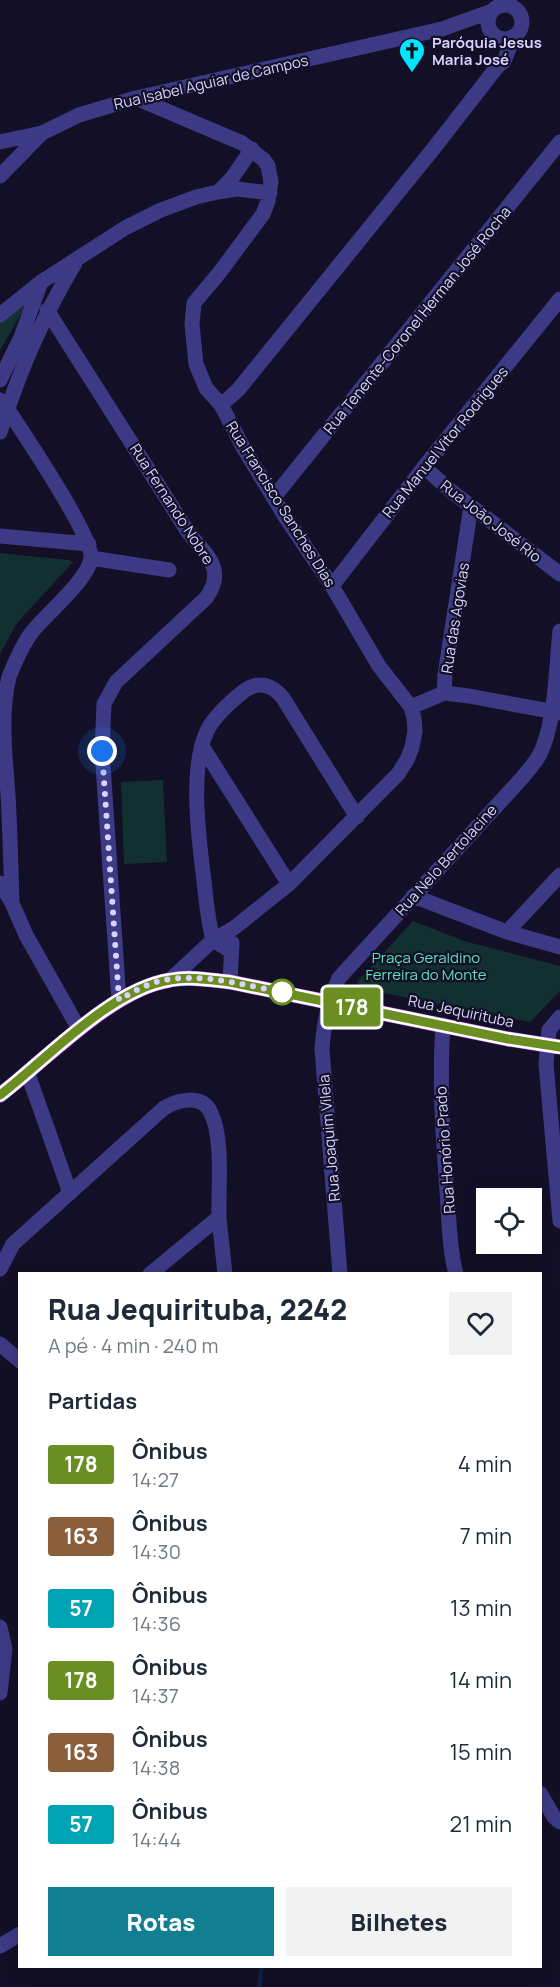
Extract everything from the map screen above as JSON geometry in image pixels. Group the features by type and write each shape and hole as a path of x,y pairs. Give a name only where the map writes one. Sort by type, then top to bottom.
{"main road":[{"name":"Rua Jequirituba","path":"0,1095 28,1074 79,1029 119,1000 138,989 171,979 187,978 230,982 443,1026 554,1046"}],"street":[{"path":"221,405 238,390 504,61 514,36 521,28 522,22 517,6 498,6 488,20 493,33 494,58 497,67"},
{"name":"Rua Isabel Aguiar de Campos","path":"0,176 42,132 80,115 136,98 442,29 498,6"},
{"name":"Rua Isabel Aguiar de Campos","path":"442,29 493,33"},
{"path":"493,33 505,39 514,36"},
{"name":"Rua Francisco Sanches Dias","path":"136,98 231,137 252,149 268,166 271,182 270,193 259,222 194,303 192,324 196,364 206,388 221,405 243,447 332,586 379,666 411,707"},
{"path":"0,142 42,132"},
{"name":"Rua Tenente-Coronel Herman José Rocha","path":"274,497 560,142"},
{"path":"218,192 238,170 252,149"},
{"path":"0,315 41,282 109,237 138,221 184,202 218,192 237,189 270,193"},
{"path":"0,432 4,404 47,310 77,260"},
{"path":"1,375 21,337 41,282"},
{"name":"Rua Manuel Vitor Rodrigues","path":"332,586 424,467 560,299"},
{"name":"Rua Fernando Nobre","path":"47,310 215,571 215,583 206,598 116,682 104,704 102,751 119,1000"},
{"path":"4,404 74,515 90,551 87,570 31,633 17,658 4,698 3,726 11,839 12,903"},
{"name":"Rua João José Rio","path":"424,467 560,574"},
{"name":"Rua das Agovias","path":"411,707 444,693 471,506"},
{"path":"0,536 90,551 169,570"},
{"name":"Rua Nelo Bertolacine","path":"328,1002 339,978 531,768 543,748 556,712 560,632"},
{"path":"231,951 213,940 209,926 200,847 197,780 202,746 207,731 225,707 250,687 264,684 272,687 283,698 357,817"},
{"path":"444,693 556,712"},
{"path":"171,979 213,940 234,928 290,884 398,774 407,760 415,731 411,707"},
{"path":"202,746 290,884"},
{"path":"507,932 560,875"},
{"path":"0,883 26,935 79,1029"},
{"path":"413,896 507,932 560,947"},
{"path":"230,982 234,928"},
{"name":"Rua Joaquim Vilela","path":"328,1002 322,1050 340,1272"},
{"path":"560,1017 549,1030 554,1046 546,1064 560,1221"},
{"name":"Rua Honório Prado","path":"443,1026 440,1068 441,1109 447,1201 456,1272"},
{"path":"28,1074 70,1193"},
{"path":"0,1269 13,1244 164,1108 175,1101 195,1101 204,1104 210,1110 216,1132 219,1150 219,1217 225,1272"},
{"path":"152,1272 219,1217"},
{"path":"0,1344 18,1359"},
{"path":"0,1627 5,1649 0,1693"},
{"path":"542,1796 554,1817 560,1822"},
{"path":"0,1946 18,1935"}],"green space":[{"path":"28,302 0,350 0,315"},
{"path":"0,553 73,562 17,623 0,654"},
{"path":"163,780 167,862 124,864 121,782"},
{"name":"Praça Geraldino Ferreira do Monte","path":"413,921 464,941 560,966 560,991 530,1022 358,988 357,982"}],"waterway":[{"path":"259,1987 262,1968"}],"bus line":[{"name":"178","path":"0,1095 28,1074 79,1029 119,1000 138,989 171,979 187,978 230,982 523,1042 560,1047"}],"place":[{"name":"Paróquia Jesus Maria José","path":"412,74"}],"route":[{"path":"102,751 119,1000 156,982 187,978 230,982 285,993 282,992"}]}
